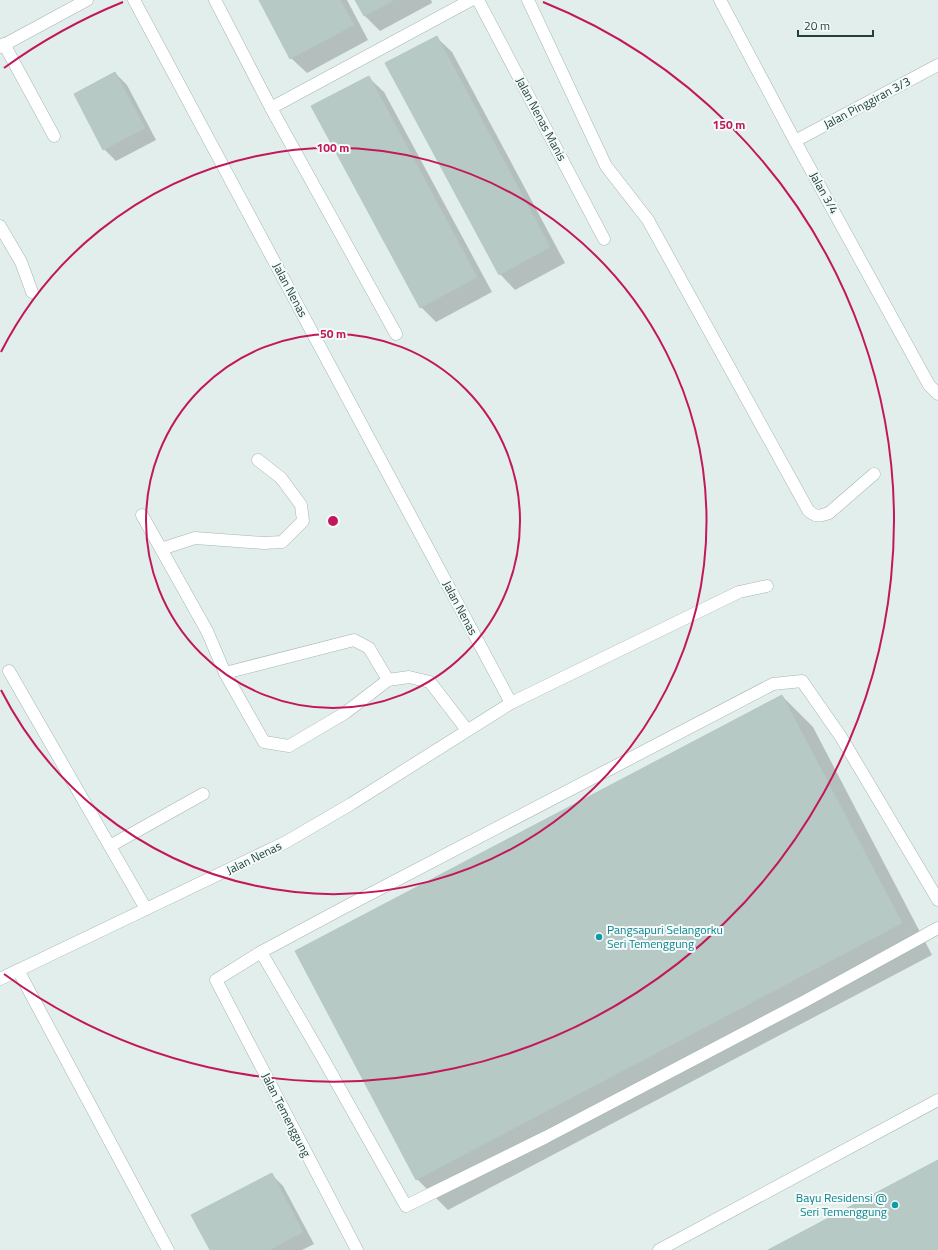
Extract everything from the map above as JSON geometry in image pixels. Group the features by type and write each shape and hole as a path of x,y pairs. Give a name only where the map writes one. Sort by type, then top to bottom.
{"street":[{"path":"54,136 2,46 87,0"},
{"name":"Jalan Nenas","path":"0,979 286,842 351,804 511,703 134,0"},
{"path":"215,0 271,108 396,334"},
{"path":"271,108 471,0"},
{"name":"Jalan Nenas Manis","path":"478,0 604,239"},
{"path":"528,0 606,166 648,220 808,510 813,515 821,516 829,513 874,474"},
{"name":"Jalan 3/4","path":"720,0 795,141 934,390"},
{"name":"Jalan Pinggiran 3/3","path":"795,141 938,65"},
{"path":"0,226 21,262 32,292"},
{"path":"161,548 195,538 264,543 282,542 303,521 302,505 281,478 258,460"},
{"path":"142,515 207,631 226,673 264,742 289,746 345,713 388,680 409,677 430,682 467,730"},
{"path":"511,703 740,592 767,586"},
{"path":"226,673 354,640 369,648 388,680"},
{"path":"9,671 146,909"},
{"path":"938,900 841,737 802,681 773,684 345,906 261,952 406,1206 546,1137 805,1001 938,928"},
{"path":"110,846 203,794"},
{"name":"Jalan Temenggung","path":"261,952 216,980 356,1250"},
{"path":"18,970 168,1250"},
{"path":"659,1250 938,1100"}],"building":[{"path":"259,0 340,0 354,25 290,59"},
{"path":"355,0 394,0 364,16"},
{"path":"437,36 550,247 499,275 385,63"},
{"path":"115,72 145,128 103,150 74,94"},
{"path":"369,76 477,277 420,308 311,106"},
{"name":"Pangsapuri Selangorku Seri Temenggung","path":"782,695 902,923 416,1180 295,951"},
{"name":"Bayu Residensi @ Seri Temenggung","path":"938,1160 938,1250 768,1250"},
{"path":"272,1173 303,1232 269,1250 210,1250 191,1215"}],"place":[{"name":"Pangsapuri Selangorku Seri Temenggung","path":"599,937"},
{"name":"Bayu Residensi @ Seri Temenggung","path":"895,1205"}]}
